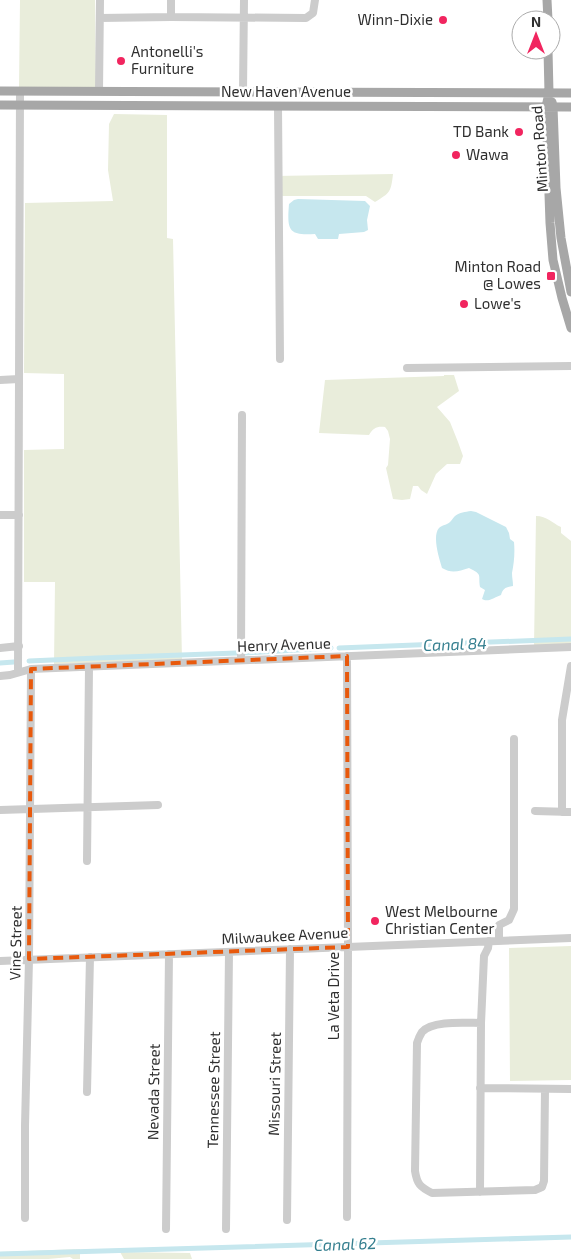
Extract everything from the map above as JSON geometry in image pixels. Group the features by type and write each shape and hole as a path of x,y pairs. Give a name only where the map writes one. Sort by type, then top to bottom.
{"main road":[{"name":"Minton Road","path":"548,60 556,188 561,238 571,292"},
{"name":"New Haven Avenue","path":"0,91 571,93"},
{"path":"80,105 93,99 99,91"},
{"path":"220,106 236,100 243,91"},
{"path":"245,106 246,101 251,97 264,92"},
{"path":"333,106 348,97 350,92"},
{"path":"356,107 360,97 369,92"},
{"path":"403,107 418,101 423,92"},
{"path":"423,107 426,101 445,92"},
{"name":"New Haven Avenue","path":"0,105 571,107"},
{"name":"Minton Road","path":"550,107 550,223 553,260 571,328"}],"street":[{"path":"99,91 100,0"},
{"path":"171,0 171,17"},
{"path":"243,91 244,0"},
{"path":"100,18 306,18 313,13 316,0"},
{"path":"18,672 20,91"},
{"path":"278,106 280,359"},
{"path":"408,368 571,366"},
{"path":"0,380 20,380"},
{"path":"241,660 242,415"},
{"path":"0,515 19,514"},
{"path":"0,648 19,646"},
{"name":"Henry Avenue","path":"0,676 10,675 31,668 571,647"},
{"name":"La Veta Drive","path":"347,656 347,1217"},
{"path":"562,812 562,720 571,666"},
{"path":"87,861 89,667"},
{"name":"Vine Street","path":"25,1218 31,809 31,668"},
{"path":"499,941 499,925 509,920 514,909 514,739"},
{"path":"0,810 158,805"},
{"path":"535,812 571,812"},
{"name":"Milwaukee Avenue","path":"0,961 571,938"},
{"path":"480,1192 481,1023 484,956 488,948 488,941"},
{"name":"Missouri Street","path":"287,1220 290,949"},
{"name":"Tennessee Street","path":"226,1228 229,952"},
{"name":"Nevada Street","path":"166,1229 169,954"},
{"path":"87,1092 90,957"},
{"path":"481,1023 430,1026 422,1032 417,1043 415,1171 417,1182 425,1190 432,1193 536,1190 542,1187 544,1181 545,1088"},
{"path":"480,1088 571,1089"}],"highlighted area":[{"path":"347,656 348,947 29,959 31,669"}],"green space":[{"path":"20,0 95,0 96,87 19,88"},
{"path":"114,114 167,115 167,238 173,239 182,660 54,664 55,582 24,582 24,450 64,449 64,374 24,373 25,203 113,201 108,170 109,124"},
{"path":"393,174 389,191 375,202 366,196 275,196 275,176"},
{"path":"454,375 459,391 437,407 450,422 463,456 460,464 447,464 436,474 427,494 418,486 413,486 410,499 393,499 386,468 388,465 390,439 385,427 376,428 369,435 319,433 325,380"},
{"path":"536,516 546,518 561,527 561,533 571,541 571,644 534,646"},
{"path":"571,946 571,1080 510,1081 509,948"},
{"path":"80,1249 80,1259 70,1257 0,1259 0,1252"},
{"path":"120,1252 190,1253 192,1259 124,1259"}],"water":[{"path":"298,199 365,201 370,206 367,220 368,230 339,234 338,239 318,239 315,234 299,234 294,232 291,230 288,220 289,204"},
{"path":"471,511 506,527 510,539 514,542 513,586 505,588 501,595 489,600 482,599 485,590 480,587 479,577 476,572 469,568 452,571 442,568 438,553 436,536 439,528 449,523 455,516"}],"waterway":[{"name":"Canal 84","path":"339,648 571,639"},
{"name":"Canal 84","path":"245,653 331,648"},
{"name":"Canal 84","path":"29,661 237,653"},
{"name":"Canal 84","path":"0,663 14,662"},
{"name":"Canal 62","path":"0,1254 571,1237"}],"place":[{"name":"Winn-Dixie","path":"443,20"},
{"name":"Antonelli's Furniture","path":"121,61"},
{"name":"TD Bank","path":"519,132"},
{"name":"Wawa","path":"456,155"},
{"name":"Minton Road @ Lowes","path":"551,276"},
{"name":"Lowe's","path":"464,304"},
{"name":"West Melbourne Christian Center","path":"375,921"}]}
